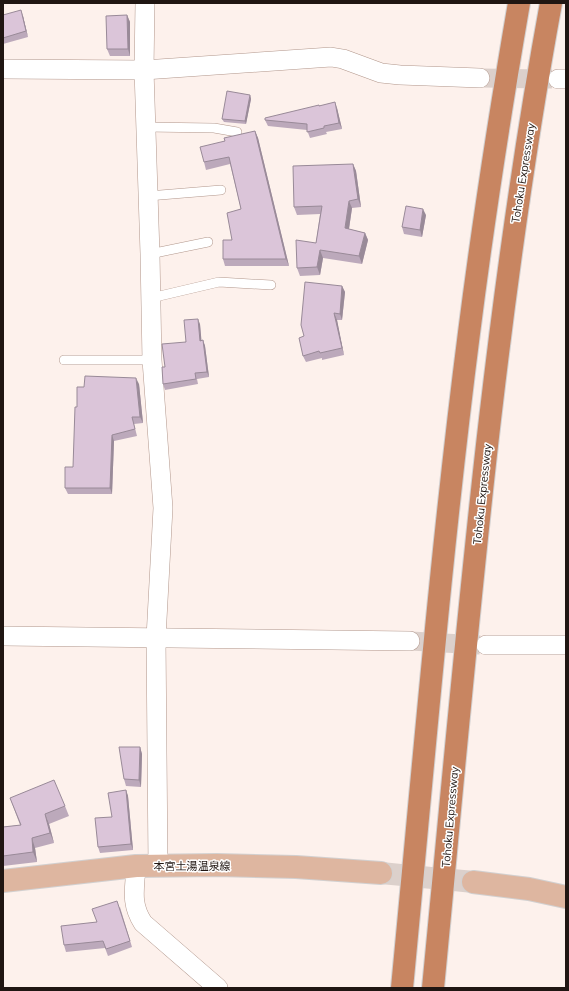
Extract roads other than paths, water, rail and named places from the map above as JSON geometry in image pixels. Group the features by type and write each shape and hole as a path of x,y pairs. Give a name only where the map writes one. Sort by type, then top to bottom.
{"highway":[{"path":"402,988 437,623 468,342 484,227 519,3"},
{"name":"Tohoku Expressway","path":"433,988 467,632 490,419 515,230 550,3"}],"main road":[{"name":"本宮土湯温泉線","path":"3,880 136,866 217,865 296,867 381,873"},
{"path":"473,882 529,889 566,897"}],"street":[{"path":"145,3 144,70 152,360 163,508 156,638 158,866"},
{"path":"3,70 144,70 331,58 343,60 381,73 480,78"},
{"path":"3,636 410,641"},
{"path":"486,645 566,646"},
{"path":"136,866 134,903 143,923 218,988"}],"lane":[{"path":"146,127 214,128 237,132"},
{"path":"148,196 221,190"},
{"path":"150,254 208,242"},
{"path":"151,298 219,282 271,285"},
{"path":"64,360 152,360"}],"tunnel":[{"path":"480,78 552,79"},
{"path":"410,641 480,645"},
{"path":"381,873 473,882"}]}
